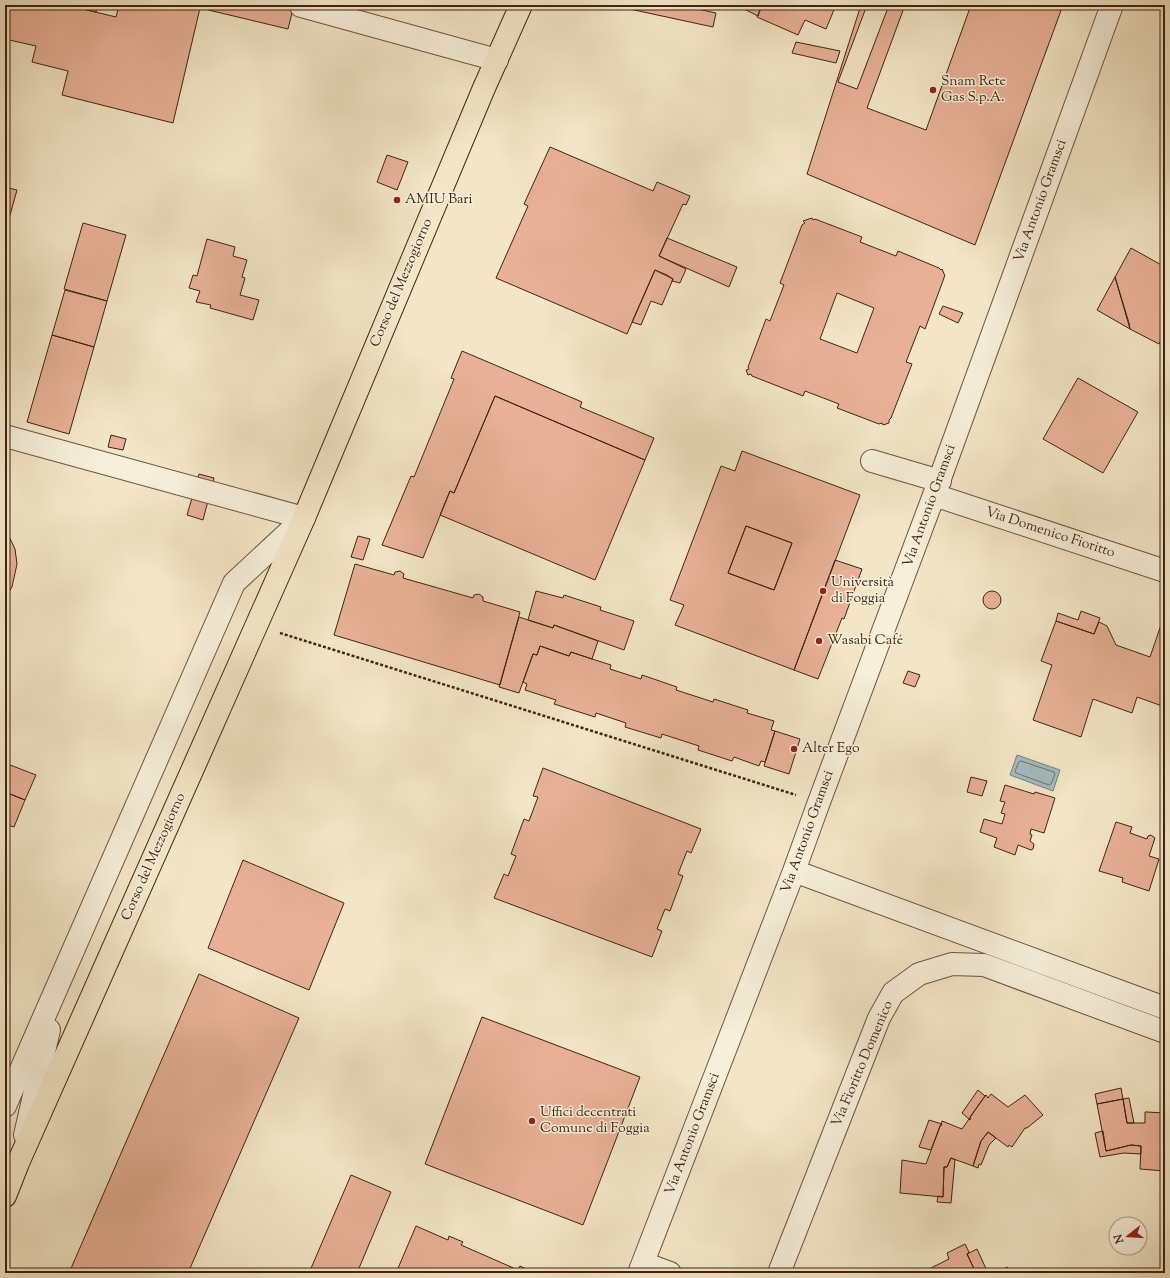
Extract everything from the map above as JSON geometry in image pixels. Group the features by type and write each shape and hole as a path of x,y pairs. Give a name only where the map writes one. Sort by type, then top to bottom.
{"main road":[{"name":"Corso del Mezzogiorno","path":"5,1196 18,1163 304,518 518,6"},
{"path":"5,1182 18,1163"}],"street":[{"name":"Via Antonio Gramsci","path":"641,1268 794,871 937,488 1112,5"},
{"path":"301,6 496,60"},
{"path":"5,436 304,518"},
{"name":"Via Domenico Fioritto","path":"872,461 937,488 1165,571"},
{"name":"Corso del Mezzogiorno","path":"5,1106 234,583 304,518"},
{"path":"794,871 1165,1008"},
{"name":"Via Fioritto Domenico","path":"779,1273 879,1018 893,993 919,974 952,964 984,965 1165,1032"},
{"path":"18,1163 61,978"},
{"path":"641,1268 670,1273"}],"path":[{"path":"256,626 819,802"}],"water":[{"path":"1017,755 1060,770 1053,791 1010,775"}],"building":[{"path":"5,5 66,5 116,17 119,5 294,5 288,29 200,8 173,123 62,95 68,71 32,62 36,46 5,39"},
{"path":"66,5 98,5 96,12"},
{"path":"611,5 679,5 716,13 713,27"},
{"path":"743,5 762,5 758,16 742,8"},
{"path":"762,5 836,5 826,29 805,20 798,35 757,17"},
{"name":"Snam Rete Gas S.p.A.","path":"861,5 1063,5 975,245 807,174"},
{"path":"867,5 889,5 857,89 838,82"},
{"path":"905,5 971,5 926,130 867,108"},
{"path":"796,42 840,51 836,63 792,53"},
{"path":"550,147 653,191 657,182 690,196 686,205 683,204 659,256 686,269 680,283 672,281 673,279 667,275 655,270 627,334 496,278 528,206 524,204"},
{"path":"387,155 408,162 397,190 377,182"},
{"path":"5,187 17,190 5,233"},
{"path":"812,218 813,220 815,219 862,237 860,242 896,256 898,251 941,270 942,269 945,276 925,329 920,326 906,362 912,364 889,423 883,425 882,423 879,424 837,408 839,404 805,391 803,396 752,376 751,374 748,375 746,370 749,369 748,367 766,319 770,321 784,285 780,283 802,225 805,223 803,221","holes":["837,293 874,308 857,353 820,339"]},
{"path":"83,223 126,235 107,301 64,289"},
{"path":"667,238 737,267 729,287 659,256"},
{"path":"207,239 235,247 233,256 247,260 242,277 245,278 240,295 259,300 253,320 210,308 211,305 196,302 200,291 189,288 193,275 197,276"},
{"path":"1131,248 1165,267 1165,332 1159,344 1130,329 1115,277"},
{"path":"655,270 673,279 662,305 651,301 641,325 632,322"},
{"path":"1115,277 1129,323 1130,329 1097,310"},
{"path":"65,290 107,301 94,347 52,335"},
{"path":"943,306 963,313 958,323 939,314"},
{"path":"52,335 94,347 69,434 27,422"},
{"path":"462,351 582,402 580,407 654,438 645,460 495,396 454,493 450,491 423,558 382,545 411,476 414,477 454,379 451,378"},
{"path":"1078,378 1138,412 1103,473 1043,439"},
{"path":"495,396 645,460 595,580 440,515 450,491 454,493"},
{"path":"111,435 126,439 123,450 108,447"},
{"path":"742,451 860,495 794,670 675,625 684,605 670,600 721,466 735,471","holes":["746,526 792,543 774,590 728,573"]},
{"path":"199,474 214,478 203,520 187,515"},
{"path":"746,526 792,543 774,590 728,573"},
{"path":"5,528 15,549 17,564 12,587 5,598"},
{"path":"358,536 370,539 363,560 351,557"},
{"path":"835,560 862,569 844,619 842,618 818,679 794,670"},
{"path":"355,564 394,575 395,572 400,571 404,574 403,578 473,598 474,595 479,594 483,597 483,601 520,612 500,685 334,635"},
{"path":"536,591 563,598 564,595 601,607 600,610 634,621 624,650 554,625 553,628 528,620"},
{"path":"988,591 996,591 1001,596 999,607 996,609 988,609 983,604 983,596"},
{"path":"1081,611 1100,618 1094,634 1056,621 1058,613 1078,620"},
{"path":"519,617 553,628 554,625 598,641 592,659 571,652 569,656 540,646 537,655 533,654 519,693 499,687"},
{"path":"1056,621 1094,634 1099,622 1107,626 1116,645 1150,657 1162,622 1165,623 1165,707 1137,697 1132,713 1093,699 1081,737 1033,720 1052,665 1041,661"},
{"path":"540,646 569,656 571,652 611,665 610,669 641,679 642,675 677,687 676,690 713,702 714,699 748,710 747,713 774,721 771,730 775,731 765,762 761,761 759,766 734,757 732,761 698,750 699,746 662,734 661,738 625,727 626,723 596,713 595,717 554,704 556,700 525,690 527,684 523,682 533,654 537,655"},
{"path":"908,671 920,675 915,687 903,683"},
{"path":"775,731 800,739 789,774 764,766"},
{"path":"5,763 36,775 25,800 5,792"},
{"path":"543,768 701,829 691,853 687,851 678,874 683,876 670,911 665,909 657,929 662,931 652,957 494,898 504,874 508,876 516,856 511,854 524,819 529,821 538,797 533,796"},
{"path":"971,777 987,781 982,796 967,792"},
{"path":"1005,785 1034,794 1035,792 1055,798 1044,833 1031,829 1030,834 1032,835 1030,841 1034,844 1033,849 1031,850 1018,845 1015,855 994,847 997,838 980,832 984,819 1002,824 1005,814 1001,813 1005,802 1000,801"},
{"path":"5,792 25,800 14,827 5,824"},
{"path":"1116,822 1132,827 1130,833 1147,839 1148,836 1151,835 1155,838 1149,856 1159,859 1149,891 1122,882 1123,878 1099,871"},
{"path":"243,860 344,903 309,990 208,948"},
{"path":"199,974 299,1018 188,1273 69,1273"},
{"name":"Uffici decentrati Comune di Foggia","path":"482,1017 640,1077 583,1225 425,1164"},
{"path":"1121,1088 1123,1099 1097,1104 1095,1094"},
{"path":"978,1090 985,1096 970,1117 970,1120 962,1113"},
{"path":"991,1094 1008,1107 1025,1095 1043,1115 1025,1128 1012,1147 1009,1145 1008,1147 988,1132 981,1141 973,1166 951,1158 947,1167 944,1167 943,1197 900,1193 902,1160 926,1164 942,1121 962,1129 985,1096 986,1095 988,1098"},
{"path":"1129,1098 1134,1123 1127,1123 1123,1099"},
{"path":"1123,1099 1127,1123 1145,1123 1145,1112 1165,1113 1165,1171 1140,1169 1141,1146 1131,1145 1106,1151 1097,1104"},
{"path":"929,1120 942,1124 931,1150 919,1147"},
{"path":"1103,1131 1106,1151 1131,1145 1141,1146 1141,1154 1124,1153 1100,1157 1095,1133"},
{"path":"988,1132 996,1138 989,1145 981,1165 979,1164 978,1168 973,1166 981,1141"},
{"path":"951,1158 955,1160 951,1203 937,1202 938,1196 943,1197 944,1167 947,1167"},
{"path":"351,1175 391,1192 357,1273 309,1273"},
{"path":"416,1226 448,1240 449,1236 463,1242 461,1245 518,1270 520,1266 533,1273 396,1273"},
{"path":"965,1244 969,1252 967,1254 976,1273 921,1273 949,1259 947,1253"},
{"path":"977,1249 988,1273 976,1273 967,1254"},
{"path":"1007,1267 1012,1273 1007,1273 1004,1269"},
{"path":"815,1269 817,1269 827,1273 814,1273"}],"place":[{"name":"Snam Rete Gas S.p.A.","path":"933,90"},
{"name":"AMIU Bari","path":"397,200"},
{"name":"Università di Foggia","path":"823,591"},
{"name":"Wasabi Café","path":"819,641"},
{"name":"Alter Ego","path":"794,749"},
{"name":"Uffici decentrati Comune di Foggia","path":"532,1121"}]}
